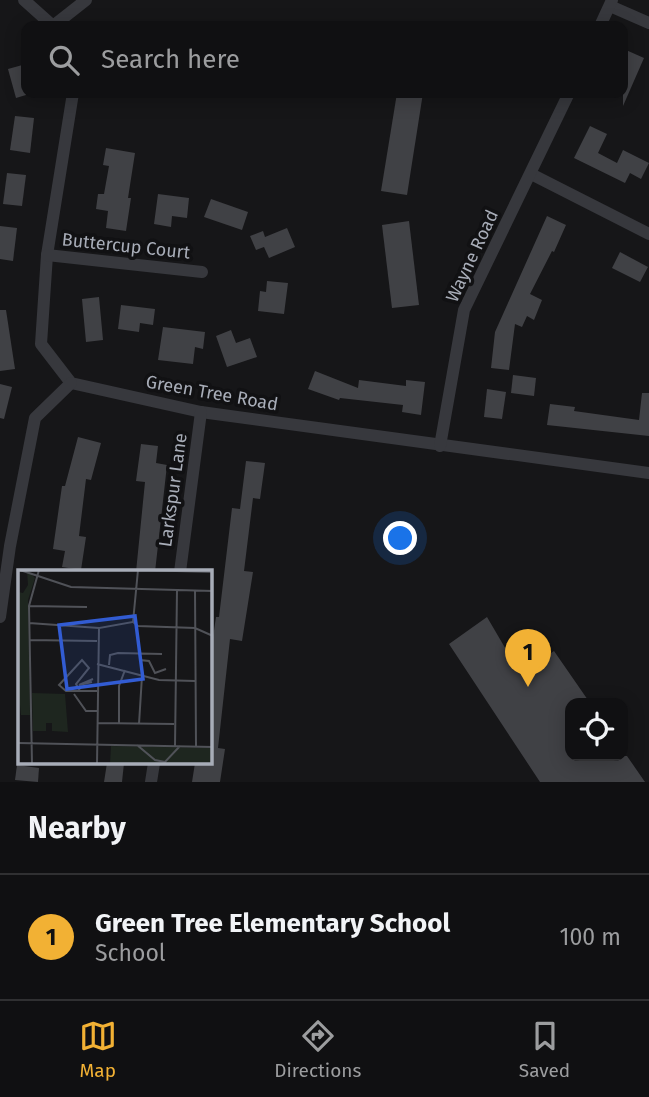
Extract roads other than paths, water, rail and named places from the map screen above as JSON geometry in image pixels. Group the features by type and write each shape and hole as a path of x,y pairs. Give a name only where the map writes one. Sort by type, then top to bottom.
{"street":[{"path":"23,0 47,21"},
{"path":"59,21 86,0"},
{"path":"602,21 611,3 649,23"},
{"path":"0,617 5,545 35,418 71,383 41,345 47,255 72,98"},
{"name":"Wayne Road","path":"440,446 464,310 567,98"},
{"path":"531,174 649,234"},
{"name":"Buttercup Court","path":"47,255 202,272"},
{"name":"Green Tree Road","path":"71,383 201,412 649,473"},
{"name":"Larkspur Lane","path":"180,570 201,412"},
{"path":"152,782 154,764"}],"place":[{"name":"Green Tree Elementary School","path":"528,687"}]}
